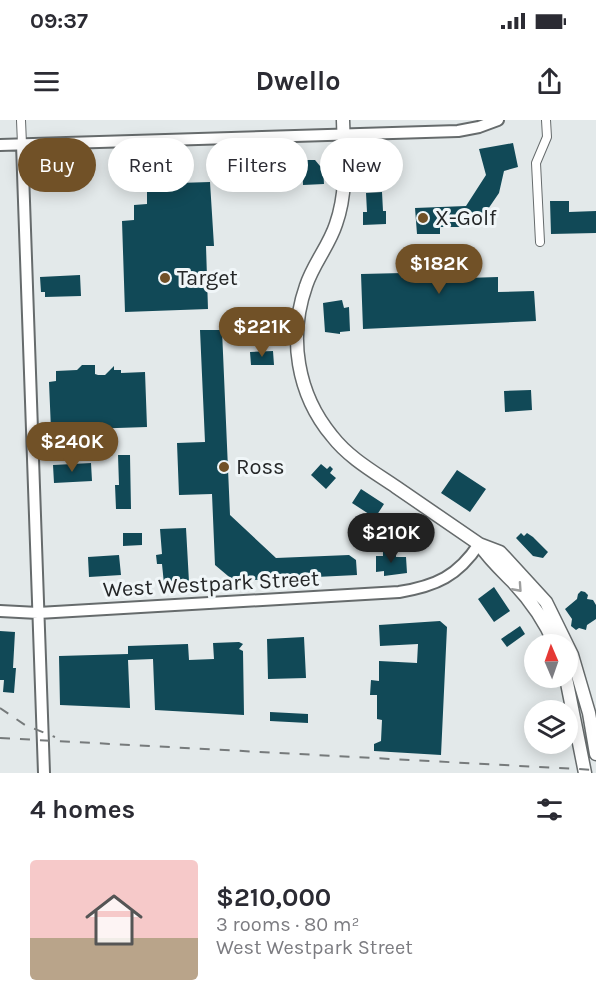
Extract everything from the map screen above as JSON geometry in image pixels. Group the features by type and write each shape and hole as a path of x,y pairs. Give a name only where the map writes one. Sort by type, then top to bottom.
{"main road":[{"path":"343,120 342,204 330,238 306,284 298,313 296,347 308,396 332,438 365,466 479,544 500,552 546,602 560,634"},
{"path":"479,544 490,560 533,605 541,610 555,634"},
{"path":"533,605 549,634"},
{"path":"578,680 584,696 596,754"},
{"path":"570,688 585,773"},
{"path":"571,691 569,715 579,773"}],"street":[{"path":"21,120 22,138"},
{"path":"96,142 458,130 479,127 498,120"},
{"path":"540,242 536,163 546,142 548,132 546,120"},
{"path":"0,145 18,144"},
{"path":"24,192 44,773"},
{"name":"West Westpark Street","path":"0,611 38,613 399,592 429,586 448,578 470,558 479,544"}],"building":[{"path":"513,143 518,167 504,171 499,193 486,212 468,227 440,227 440,234 417,234 415,208 466,206 486,175 479,149"},
{"path":"308,160 315,160 320,166 320,184 308,185"},
{"name":"Target","path":"206,182 206,192 211,192 214,246 206,246 208,309 125,312 122,221 134,220 134,205 147,204 147,192 194,192 194,183"},
{"path":"382,192 386,224 363,225 363,212 367,212 366,193"},
{"path":"550,201 569,201 569,212 596,211 596,233 551,234"},
{"path":"465,248 466,278 498,277 498,292 534,291 536,321 363,329 361,274 403,273 402,256 420,255 420,250"},
{"path":"80,275 81,296 45,297 45,292 41,292 40,277"},
{"path":"342,300 344,308 349,307 350,331 340,332 340,334 325,332 323,303"},
{"path":"272,307 272,321 251,322 250,308"},
{"path":"200,330 222,330 230,515 276,558 349,555 356,560 357,575 234,581 215,565 212,494 179,495 177,443 205,442"},
{"path":"273,351 274,365 251,365 250,352"},
{"path":"82,365 95,365 95,374 98,375 105,375 114,366 114,370 121,370 121,373 145,372 147,427 87,429 88,434 72,434 72,430 51,430 49,382 56,381 56,371 77,370"},
{"path":"531,390 532,410 505,412 504,391"},
{"path":"118,455 130,455 131,509 116,509 115,485 119,485"},
{"path":"91,463 92,481 54,483 53,465"},
{"path":"321,464 327,469 330,466 333,469 330,473 336,478 326,489 311,475"},
{"path":"457,470 486,489 470,512 441,493"},
{"path":"361,489 384,504 375,518 352,503"},
{"path":"186,528 189,582 164,584 162,564 157,564 156,555 162,554 160,529"},
{"path":"123,533 142,533 142,545 123,546"},
{"path":"521,533 524,536 527,533 533,537 548,552 543,558 533,556 516,538"},
{"path":"383,550 396,550 396,557 406,557 407,573 384,576 384,571 376,572 376,556 383,556"},
{"path":"119,555 121,575 89,577 88,557"},
{"path":"494,587 510,611 494,622 478,599"},
{"path":"581,591 585,592 588,595 587,599 593,600 596,605 596,619 587,625 586,630 579,628 576,630 571,626 572,619 565,609 577,599"},
{"path":"440,621 447,627 441,755 374,751 374,744 381,741 382,720 377,719 377,695 370,695 371,680 379,681 379,661 417,663 418,644 380,646 379,625"},
{"path":"520,626 525,634 507,647 501,639"},
{"path":"0,631 15,632 14,693 3,692 4,680 0,680"},
{"path":"304,637 306,678 268,679 267,639"},
{"path":"239,642 243,644 239,649 243,651 244,715 155,710 153,659 128,660 130,708 60,705 59,656 128,654 128,646 188,644 189,660 214,659 213,643"},
{"path":"270,712 308,714 308,723 270,721"}],"railway":[{"path":"0,708 25,725 55,737"},
{"path":"0,738 596,770"}],"place":[{"name":"X-Golf","path":"423,218"},
{"name":"Target","path":"165,278"},
{"name":"Ross","path":"224,467"}]}
